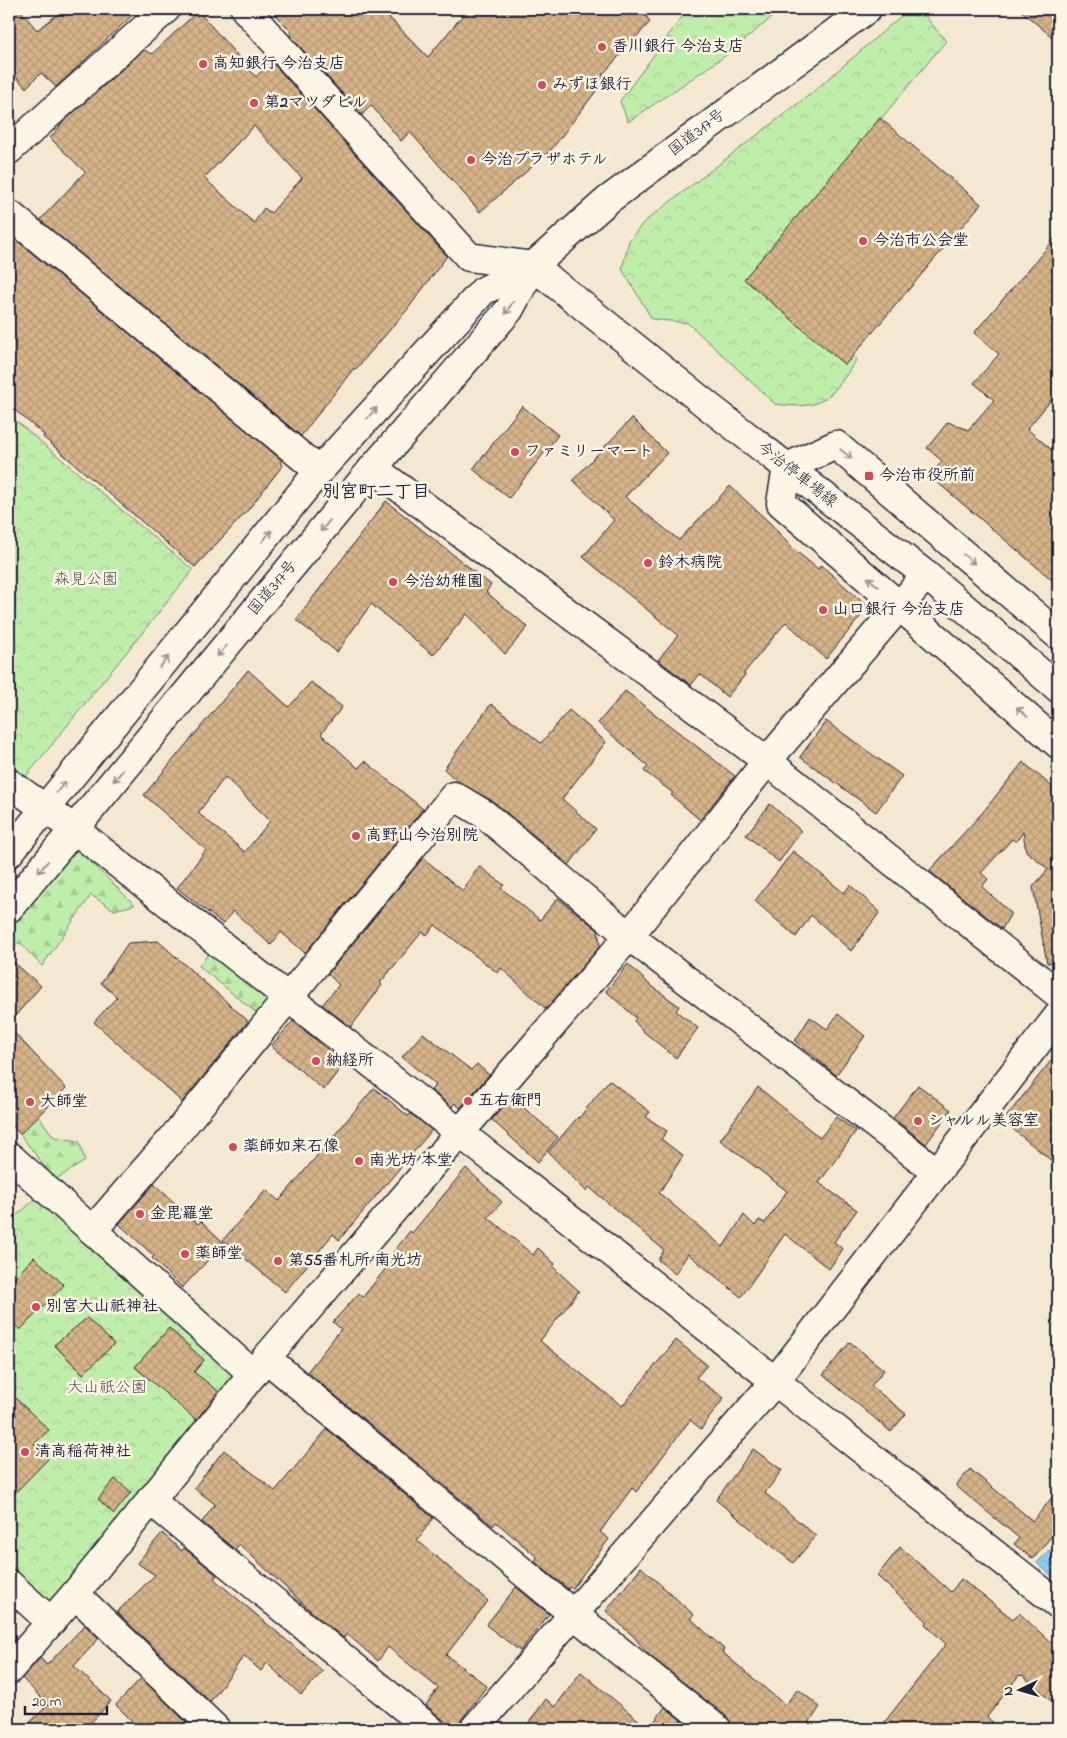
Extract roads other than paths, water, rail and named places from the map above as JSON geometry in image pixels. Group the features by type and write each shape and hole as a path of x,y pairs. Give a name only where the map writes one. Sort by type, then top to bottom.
{"main road":[{"path":"9,150 166,9"},
{"path":"245,9 469,257 533,266"},
{"name":"国道317号","path":"9,853 43,808 319,471 483,291 533,266 608,200 867,9"},
{"path":"9,214 319,471"},
{"name":"国道317号","path":"9,908 373,468 509,310 533,266"},
{"name":"今治停車場線","path":"533,266 926,575 1058,688"},
{"path":"1058,635 836,445 787,467 781,503 1058,744"},
{"path":"373,468 767,761 1058,994"},
{"path":"9,1670 75,1594 259,1366 629,936 767,761 926,575"},
{"path":"9,783 74,829 286,998 776,1380 1058,1604"},
{"path":"93,1230 172,1139 454,796 484,814 629,936 937,1172"},
{"path":"474,1729 572,1613 776,1380 1058,1016"},
{"path":"9,1156 93,1230 259,1366 717,1729"},
{"path":"150,1500 430,1729"},
{"path":"9,1584 51,1622"},
{"path":"75,1594 216,1729"}],"water":[{"path":"1049,1550 1058,1557 1058,1581 1037,1563"}],"place":[{"name":"香川銀行 今治支店","path":"602,47"},
{"name":"高知銀行 今治支店","path":"203,64"},
{"name":"みずほ銀行","path":"542,85"},
{"name":"第2マツダビル","path":"254,103"},
{"name":"今治プラザホテル","path":"471,160"},
{"name":"今治市公会堂","path":"863,241"},
{"name":"ファミリーマート","path":"515,452"},
{"name":"今治市役所前","path":"869,476"},
{"name":"鈴木病院","path":"648,563"},
{"name":"今治幼稚園","path":"393,582"},
{"name":"山口銀行 今治支店","path":"823,610"},
{"name":"高野山今治別院","path":"356,836"},
{"name":"納経所","path":"316,1061"},
{"name":"五右衛門","path":"468,1101"},
{"name":"大師堂","path":"30,1102"},
{"name":"シャルル美容室","path":"918,1121"},
{"name":"薬師如来石像","path":"233,1147"},
{"name":"南光坊 本堂","path":"359,1161"},
{"name":"金毘羅堂","path":"140,1214"},
{"name":"薬師堂","path":"185,1254"},
{"name":"第55番札所 南光坊","path":"278,1261"},
{"name":"別宮大山祇神社","path":"36,1307"},
{"name":"清高稲荷神社","path":"25,1452"}],"district":[{"name":"別宮町二丁目","path":"376,493"}],"park label":[{"name":"森見公園","path":"86,580"},
{"name":"大山祇公園","path":"107,1388"}]}
